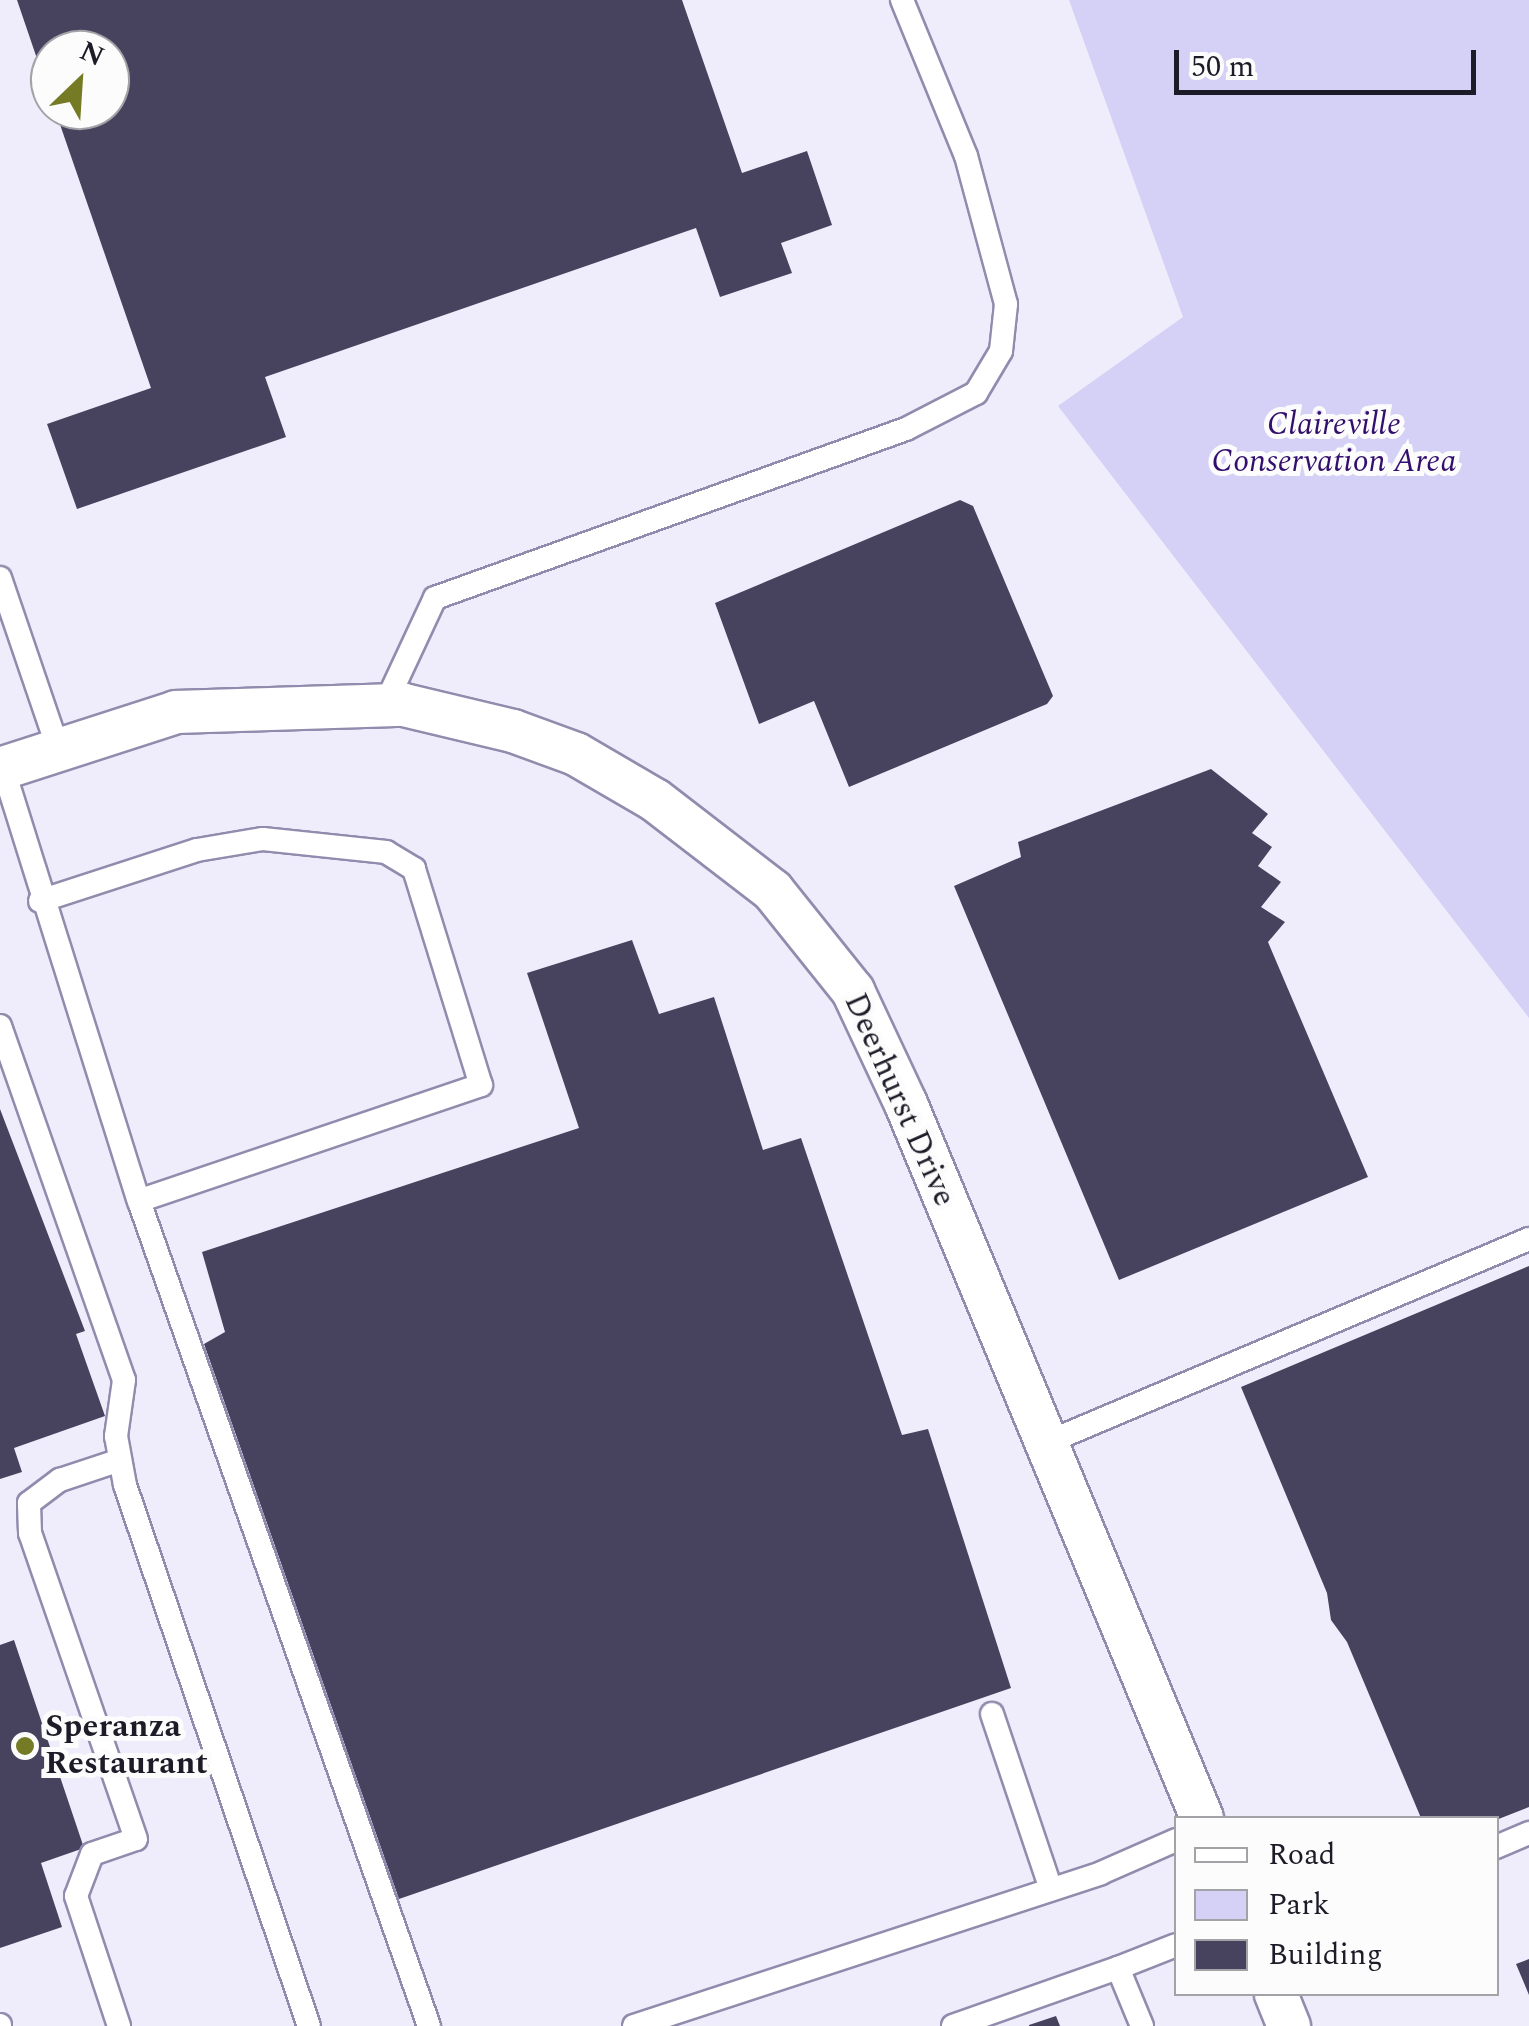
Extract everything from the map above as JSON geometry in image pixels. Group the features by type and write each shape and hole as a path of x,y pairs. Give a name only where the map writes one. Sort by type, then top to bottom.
{"street":[{"name":"Deerhurst Drive","path":"2,768 176,712 385,705 513,731 576,754 655,800 773,891 853,990 1201,1816"},
{"path":"1277,1996 1289,2026"}],"lane":[{"path":"385,705 435,598 906,429 976,393 1001,351 1006,304 966,156 902,0"},
{"path":"0,578 58,748"},
{"path":"2,768 40,901 138,1201 429,2026"},
{"path":"40,901 197,850 264,839 386,852 414,869 482,1085 138,1201"},
{"path":"0,1026 124,1380 116,1436 120,1460 309,2026"},
{"path":"1046,1443 1529,1239"},
{"path":"119,2026 76,1896 92,1854 136,1839 30,1533 29,1503 60,1480 120,1460"},
{"path":"992,1714 1051,1889"},
{"path":"1499,1846 1529,1833"},
{"path":"634,2026 1051,1889 1174,1841"},
{"path":"953,2026 1174,1947"},
{"path":"1118,1968 1142,2026"}],"green space":[{"name":"Claireville Conservation Area","path":"1069,0 1529,0 1529,1018 1058,406 1183,317"}],"building":[{"path":"17,0 682,0 742,173 807,151 832,225 781,243 792,273 720,297 696,228 265,377 286,437 77,509 47,424 151,388 62,130 130,130 130,30 30,30 30,38"},
{"path":"960,500 973,506 1053,696 1047,704 849,787 814,701 759,724 715,603"},
{"path":"1211,769 1268,814 1252,833 1272,847 1258,866 1281,882 1261,907 1285,922 1268,942 1368,1177 1119,1280 954,886 1021,857 1018,842"},
{"path":"632,940 659,1014 714,997 763,1150 801,1138 902,1435 928,1429 1011,1688 399,1899 204,1344 225,1332 202,1252 579,1128 527,973"},
{"path":"0,1109 85,1331 76,1334 105,1416 14,1448 22,1472 0,1479"},
{"path":"1529,1266 1529,1807 1499,1819 1420,1816 1347,1642 1331,1620 1327,1593 1241,1387"},
{"name":"Speranza Restaurant","path":"14,1640 84,1848 41,1863 62,1927 0,1948 0,1645"},
{"path":"1529,1959 1529,1995 1516,1964"},
{"path":"1056,2016 1060,2026 1029,2026 1029,2025"}],"place":[{"name":"Speranza Restaurant","path":"25,1746"}]}
